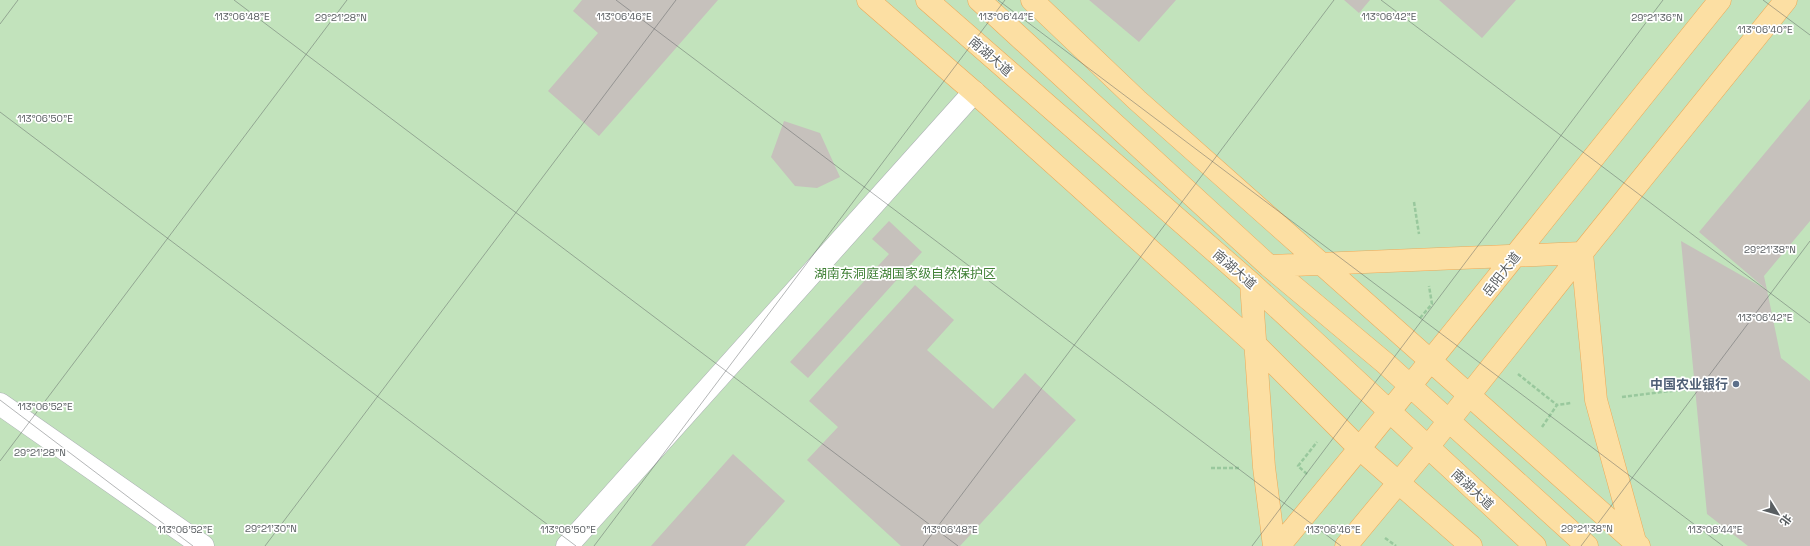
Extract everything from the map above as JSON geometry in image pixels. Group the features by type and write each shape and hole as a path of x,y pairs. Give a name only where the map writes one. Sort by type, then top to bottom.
{"main road":[{"path":"868,0 974,92 1257,346 1360,448 1471,546"},
{"name":"南湖大道","path":"927,0 1251,283 1536,546"},
{"name":"南湖大道","path":"979,0 1269,266 1385,363 1448,422 1587,546"},
{"path":"1032,0 1137,100 1637,545"},
{"name":"岳阳大道","path":"1279,546 1391,412 1720,0"},
{"path":"1346,546 1428,447 1786,0"},
{"path":"1269,266 1582,253"},
{"path":"1582,253 1596,400 1637,545"},
{"path":"1251,283 1257,346 1264,467 1274,546"}],"street":[{"path":"567,546 974,92"},
{"path":"0,404 203,546"}],"green space":[{"name":"湖南东洞庭湖国家级自然保护区","path":"0,0 1810,0 1810,546 0,546"}],"building":[{"path":"582,0 718,0 599,136 548,91 598,33 573,11"},
{"path":"1089,0 1176,0 1139,42"},
{"path":"1344,0 1370,0 1359,13"},
{"path":"1439,0 1516,0 1482,38"},
{"path":"1810,99 1810,221 1764,276 1767,290 1699,232"},
{"path":"784,121 820,133 840,177 817,188 795,186 771,157"},
{"path":"889,221 922,252 808,378 790,362 889,254 872,239"},
{"path":"1681,241 1767,290 1781,358 1810,381 1810,546 1748,546 1707,514"},
{"path":"915,285 954,320 927,350 993,409 1025,373 1076,420 960,546 901,546 807,460 838,427 809,401"},
{"path":"733,454 785,501 745,546 651,546"}],"place":[{"name":"中国农业银行","path":"1736,384"}]}
